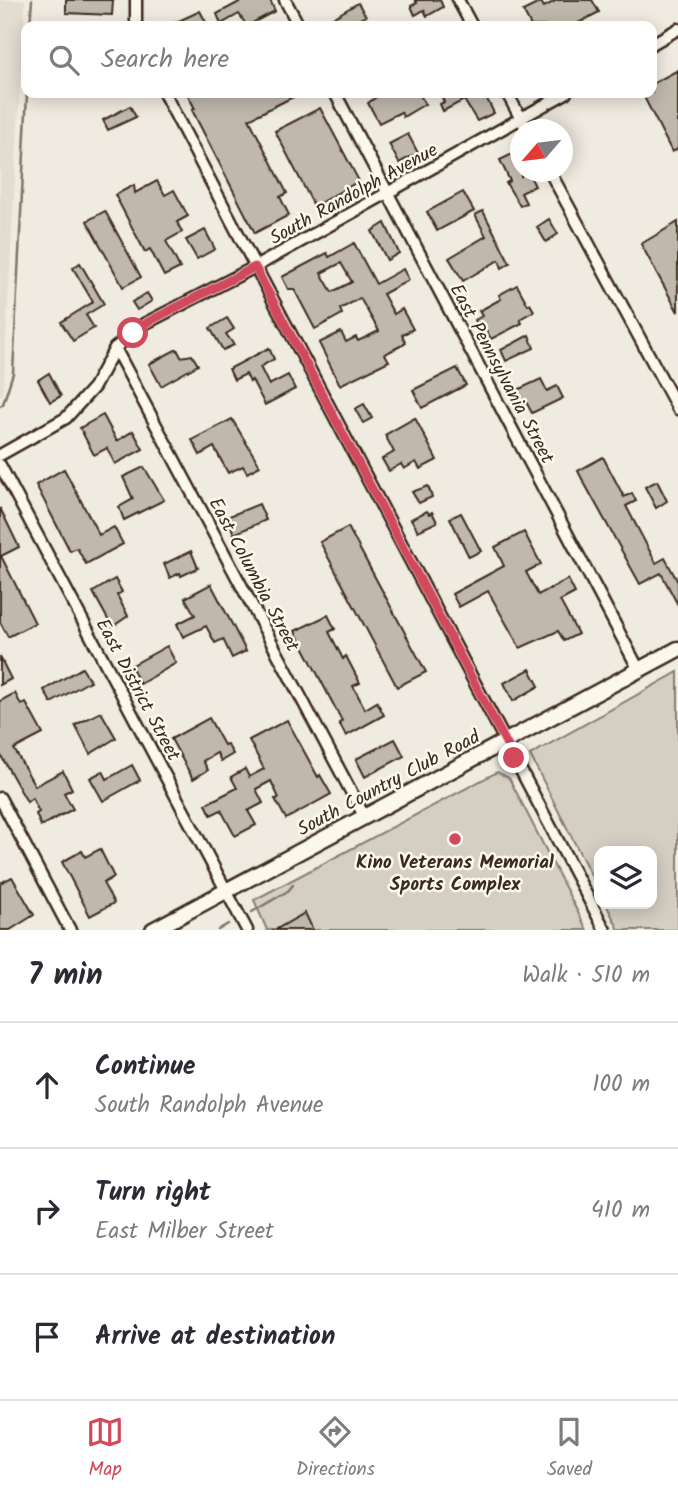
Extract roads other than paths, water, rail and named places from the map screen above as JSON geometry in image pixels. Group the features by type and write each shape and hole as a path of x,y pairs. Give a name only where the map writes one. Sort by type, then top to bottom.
{"street":[{"path":"136,0 136,21"},
{"path":"285,0 296,21"},
{"path":"458,0 469,21"},
{"path":"657,41 678,29"},
{"path":"167,98 605,930"},
{"name":"East Pennsylvania Street","path":"338,98 639,670"},
{"path":"510,98 521,118"},
{"name":"South Randolph Avenue","path":"0,455 66,418 94,387 115,348 144,324 389,194 557,98"},
{"path":"555,182 678,409"},
{"name":"East Columbia Street","path":"115,348 364,816"},
{"name":"East District Street","path":"0,465 247,930"},
{"name":"South Country Club Road","path":"153,930 678,649"},
{"path":"0,798 70,930"}],"waterway":[{"path":"30,21 32,0"},
{"path":"0,406 13,373 27,98"},
{"path":"252,912 288,891 293,885"},
{"path":"218,930 228,924"}],"place":[{"name":"Kino Veterans Memorial Sports Complex","path":"455,839"}]}
